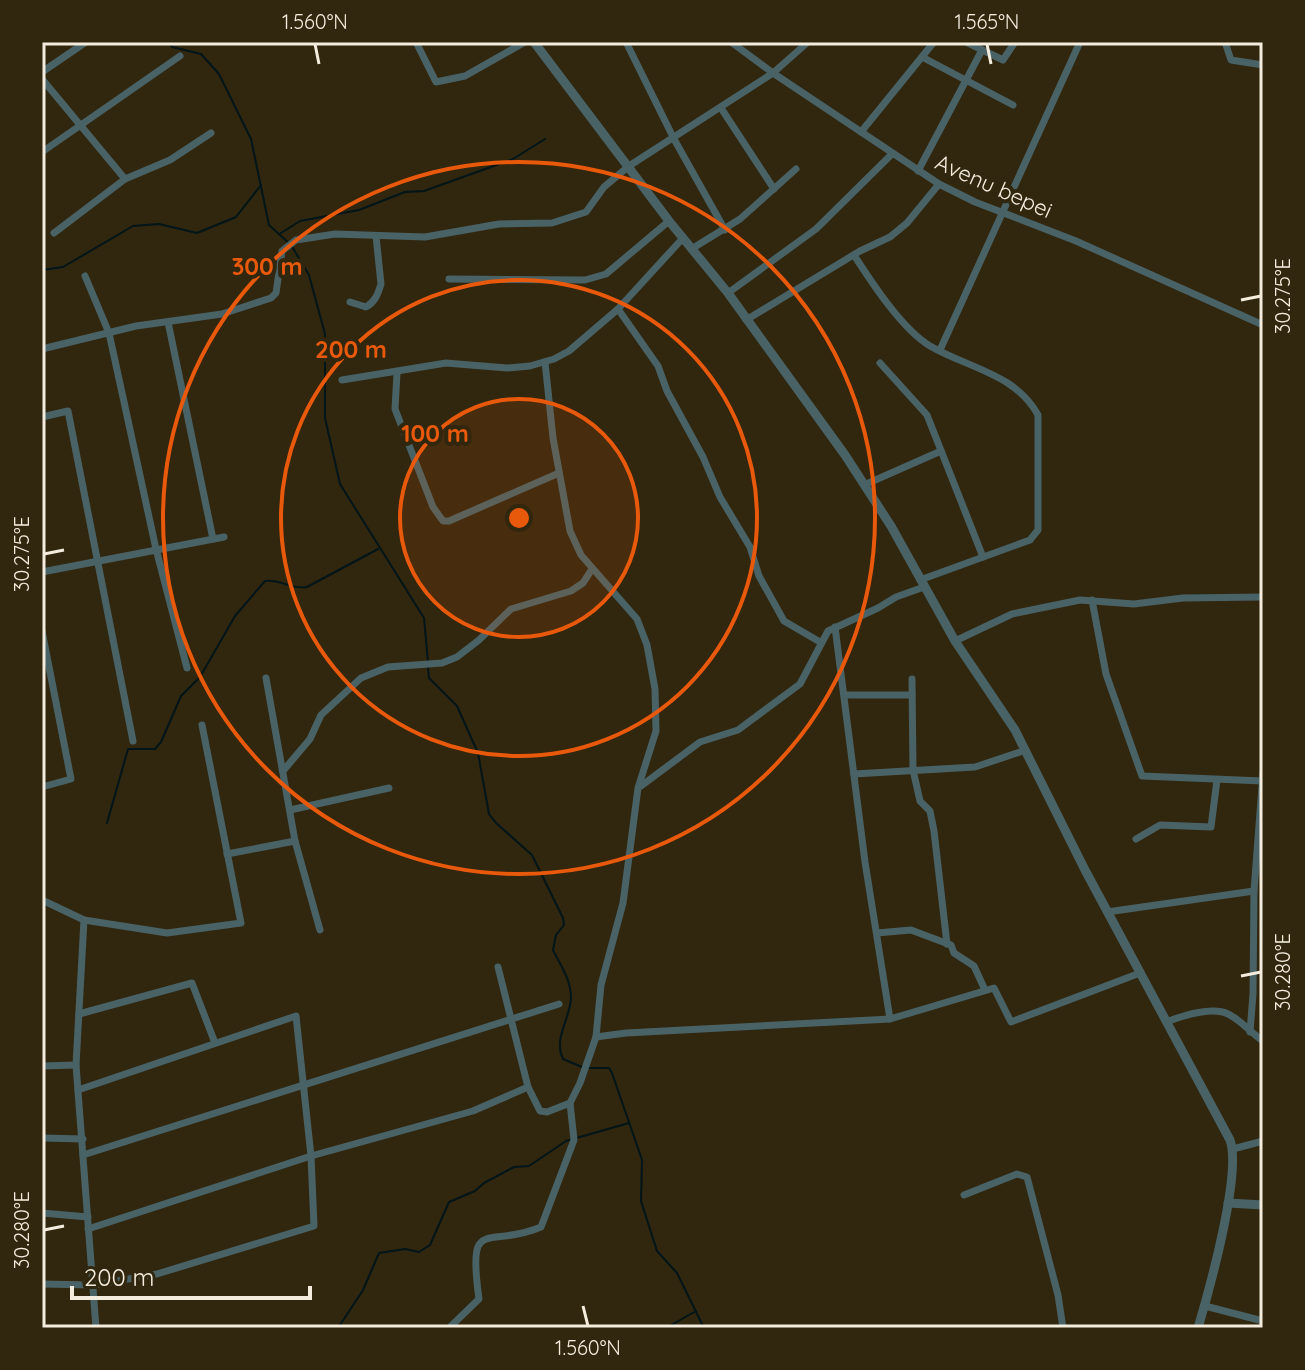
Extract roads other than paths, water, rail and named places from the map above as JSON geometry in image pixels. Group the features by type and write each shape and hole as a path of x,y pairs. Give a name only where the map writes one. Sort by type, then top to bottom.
{"street":[{"path":"42,72 86,42"},
{"path":"416,42 436,82 465,76 525,42"},
{"path":"534,42 669,221 728,293 864,485 955,641 1015,730 1233,1149 1228,1203 1198,1328"},
{"path":"626,42 674,139 725,230"},
{"name":"Avenu bepei","path":"731,42 939,184 1076,241 1150,277 1263,325"},
{"path":"42,349 109,333 222,314 271,298 276,293 282,251 296,240 335,234 425,237 499,224 552,223 586,212 604,187 629,166 773,73 808,42"},
{"path":"861,132 934,42"},
{"path":"966,42 1003,60 1015,42"},
{"path":"940,350 1080,42"},
{"path":"1225,42 1231,60 1263,65"},
{"path":"918,171 982,50"},
{"path":"42,152 180,56"},
{"path":"922,57 1013,105"},
{"path":"42,79 125,179"},
{"path":"721,108 774,189"},
{"path":"54,233 125,179 170,160 211,133"},
{"path":"728,293 816,229 892,154"},
{"path":"693,248 725,230 796,169"},
{"path":"746,320 890,237 907,223 939,184"},
{"path":"449,279 585,280 606,274 669,221"},
{"path":"350,302 366,307 373,303 379,291 376,236"},
{"path":"342,380 446,363 507,368 545,362 569,351 618,309 683,238"},
{"path":"638,788 700,742 738,730 800,684 820,642 835,627 878,608 922,583 1030,540 1038,530 1038,415 1031,401 1012,384 928,345 885,302 854,255"},
{"path":"85,276 109,333 156,549 187,668"},
{"path":"618,309 658,366 667,391 703,457 720,497 750,547 759,576 784,621 820,642"},
{"path":"168,322 213,539"},
{"path":"449,1328 479,1299 475,1249 482,1240 493,1236 529,1232 541,1227 574,1140 570,1103 596,1037 601,985 623,903 638,788 656,731 655,689 647,645 637,619 581,555 570,531 545,362"},
{"path":"880,363 927,415 983,557"},
{"path":"397,373 395,409 433,507 443,521 559,473"},
{"path":"42,417 68,411 133,741"},
{"path":"864,485 941,451"},
{"path":"42,572 224,537"},
{"path":"283,771 310,739 321,715 361,678 388,667 442,663 457,657 511,609 571,591 583,583 592,569"},
{"path":"955,641 1012,614 1080,600 1134,604 1183,598 1263,597"},
{"path":"1092,600 1106,674 1142,776 1217,780 1262,778 1254,891 1250,1032"},
{"path":"835,627 890,1019"},
{"path":"42,631 71,779 42,787"},
{"path":"266,678 295,841 320,930"},
{"path":"912,679 913,770 920,801 930,811 934,831 947,944"},
{"path":"845,695 912,695"},
{"path":"42,900 84,920 167,933 241,923 202,725"},
{"path":"854,774 975,767 1026,750"},
{"path":"1136,839 1160,825 1211,827 1217,780"},
{"path":"290,810 389,788"},
{"path":"227,854 295,841"},
{"path":"1107,912 1254,891"},
{"path":"84,920 76,1065 96,1328"},
{"path":"877,933 911,930 951,945 954,953 974,966 985,990"},
{"path":"498,967 528,1087 540,1111 547,1112 570,1103"},
{"path":"596,1037 890,1019 994,988 1011,1022 1140,973"},
{"path":"79,1014 192,983 215,1043"},
{"path":"83,1155 559,1004"},
{"path":"1166,1022 1182,1016 1222,1012 1232,1016 1263,1041"},
{"path":"42,1284 94,1285 157,1274 314,1226 311,1156 296,1016 78,1090"},
{"path":"42,1066 76,1065"},
{"path":"88,1229 311,1156 473,1111 528,1087"},
{"path":"42,1138 83,1139"},
{"path":"1233,1149 1263,1141"},
{"path":"964,1195 1017,1174 1027,1177 1058,1295 1063,1328"},
{"path":"1228,1203 1263,1205"},
{"path":"42,1213 88,1217"},
{"path":"1205,1306 1263,1321"}],"waterway":[{"path":"169,42 172,47 201,54 219,74 251,139 269,225 291,245 309,275 325,334 325,418 340,484 424,618 428,662"},
{"path":"281,233 300,221 359,210 405,192 424,191 513,159 545,139"},
{"path":"42,270 63,267 133,226 159,224 197,233 236,217 261,185"},
{"path":"107,823 128,749 155,749 161,742 181,696 200,677 235,616 265,581 307,587 378,549"},
{"path":"428,668 429,678 457,706 478,753 489,814 532,855 563,918 564,925 556,935 553,950 567,979 571,998 560,1051 563,1059 582,1067"},
{"path":"588,1068 609,1068 612,1073 642,1160 641,1201 657,1251 677,1273 704,1328"},
{"path":"338,1328 363,1290 379,1253 405,1249 419,1252 430,1245 449,1202 475,1191 514,1167 529,1166 566,1141 629,1123"},
{"path":"666,1328 696,1311"}]}
